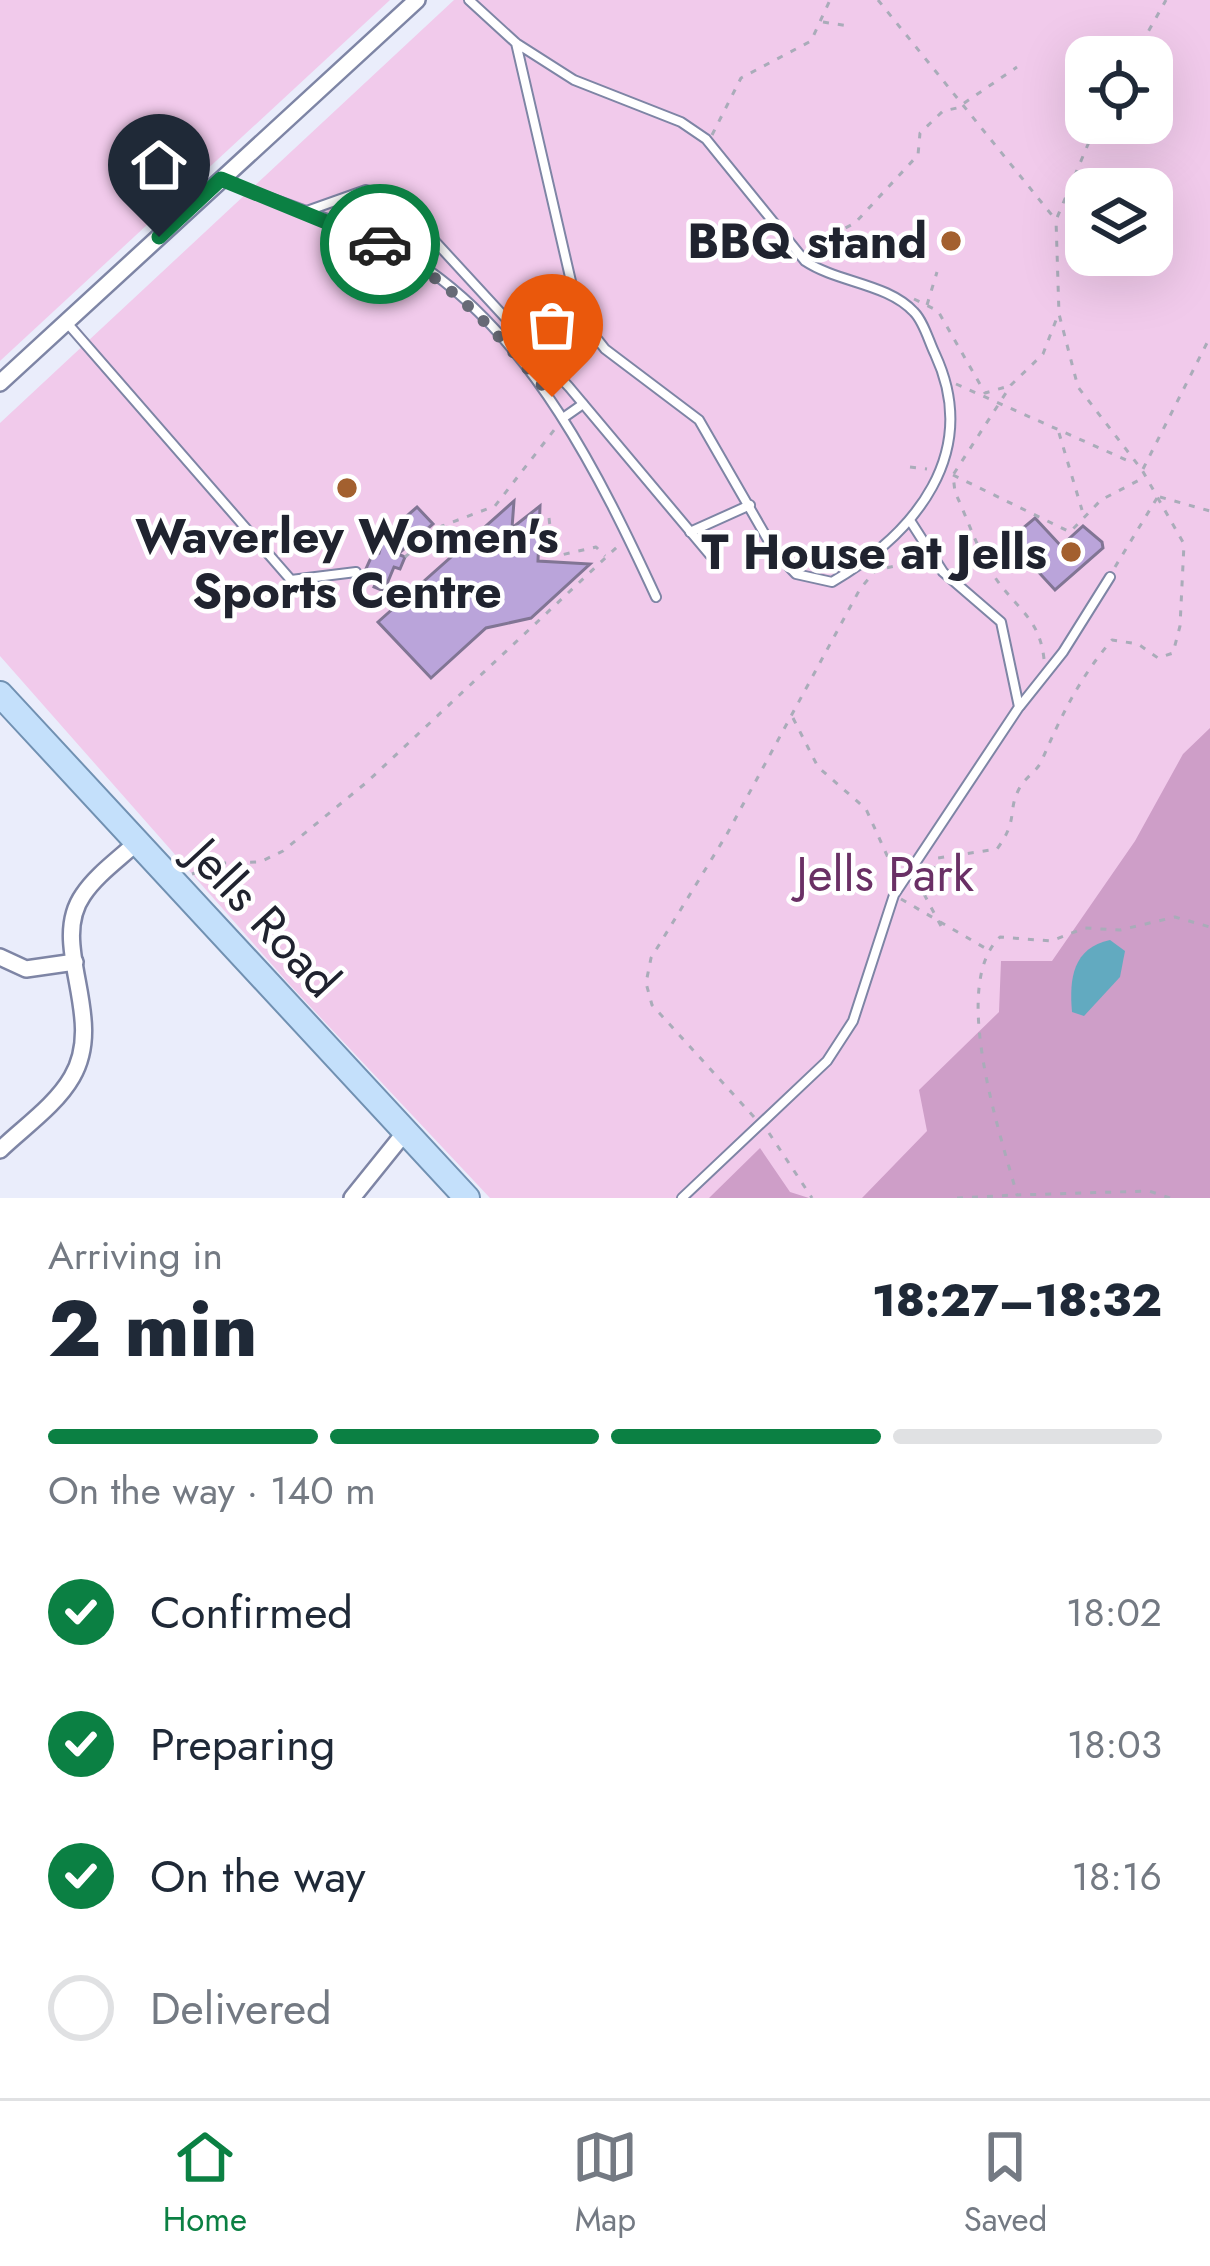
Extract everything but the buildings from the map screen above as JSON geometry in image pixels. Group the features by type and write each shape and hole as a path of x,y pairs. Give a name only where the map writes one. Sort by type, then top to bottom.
{"main road":[{"name":"Jells Road","path":"0,694 466,1198"}],"street":[{"path":"0,383 417,0"},
{"path":"0,1150 74,1075 86,1020 75,962 75,910 83,894 136,843"},
{"path":"0,957 26,969 75,962"},
{"path":"352,1198 406,1131"}],"lane":[{"path":"469,0 516,43 574,80 681,122 706,139 805,261 823,273 888,295 916,314 947,381 952,416 949,472 911,522 869,560 832,582 796,574 775,552 699,420 604,349 579,316 516,43"},
{"path":"221,179 418,263 508,345 552,397 656,597"},
{"path":"304,212 366,190 396,200 583,404 710,555"},
{"path":"67,322 291,580 356,572"},
{"path":"563,418 583,404"},
{"path":"690,532 750,505"},
{"path":"911,522 932,559 1001,622 1018,707"},
{"path":"682,1198 764,1126 827,1061 853,1022 897,890 1110,577"}],"path":[{"path":"706,139 716,134 741,78 811,41 830,0"},
{"path":"878,0 1056,220"},
{"path":"1146,36 1166,0"},
{"path":"821,22 849,26"},
{"path":"805,261 832,235 855,223 918,155 920,133 943,111 1017,67"},
{"path":"941,926 924,894 938,857 997,849 1013,827 1018,790 1040,765 1052,729 1096,658 1112,640 1138,644 1158,658 1173,653 1180,626 1184,544 1144,473 1078,386 1059,314 1056,220 1088,144"},
{"path":"927,305 937,272"},
{"path":"888,295 927,305 946,323 986,393"},
{"path":"949,472 1011,385 1043,354 1059,314"},
{"path":"910,467 949,472 1070,532 1084,514 1144,473 1210,337"},
{"path":"947,381 986,393 1058,432 1135,464"},
{"path":"986,393 1011,385"},
{"path":"405,557 442,526 495,506 563,418"},
{"path":"1058,432 1084,514"},
{"path":"949,472 1000,585 1030,614 1040,632 1044,678"},
{"path":"1159,497 1210,511"},
{"path":"1110,577 1159,497"},
{"path":"548,518 553,551 561,555 596,548 606,557"},
{"path":"178,887 206,867 260,862 283,851 367,782 625,539"},
{"path":"812,1198 764,1126 731,1098 652,1005 646,982 651,958 860,589 876,570 932,559"},
{"path":"792,715 818,767 866,809 897,890 941,926 976,948 988,948"},
{"path":"1017,1195 985,1083 981,965 988,948 1000,937 1051,940 1085,928 1120,930 1175,917 1210,927"},
{"path":"957,1198 1128,1191 1170,1198"}],"green space":[{"path":"0,0 390,0 0,361"},
{"name":"Jells Park","path":"454,0 1210,0 1210,1198 490,1198 290,985 0,656 0,423"}],"shaded area":[{"path":"1210,728 1210,1198 862,1198 927,1131 919,1090 999,1012 1001,961 1052,961 1135,841 1183,754"},
{"path":"760,1148 790,1192 809,1198 709,1198"}],"water":[{"path":"1110,940 1125,951 1120,977 1084,1016 1072,1012 1076,966 1088,950"}],"way so far":[{"path":"380,244 418,263 465,302 552,397"}],"place":[{"name":"BBQ stand","path":"951,241"},
{"name":"Waverley Women's Sports Centre","path":"347,488"},
{"name":"T House at Jells","path":"1071,552"}],"route":[{"path":"159,237 221,179 380,244"}]}
